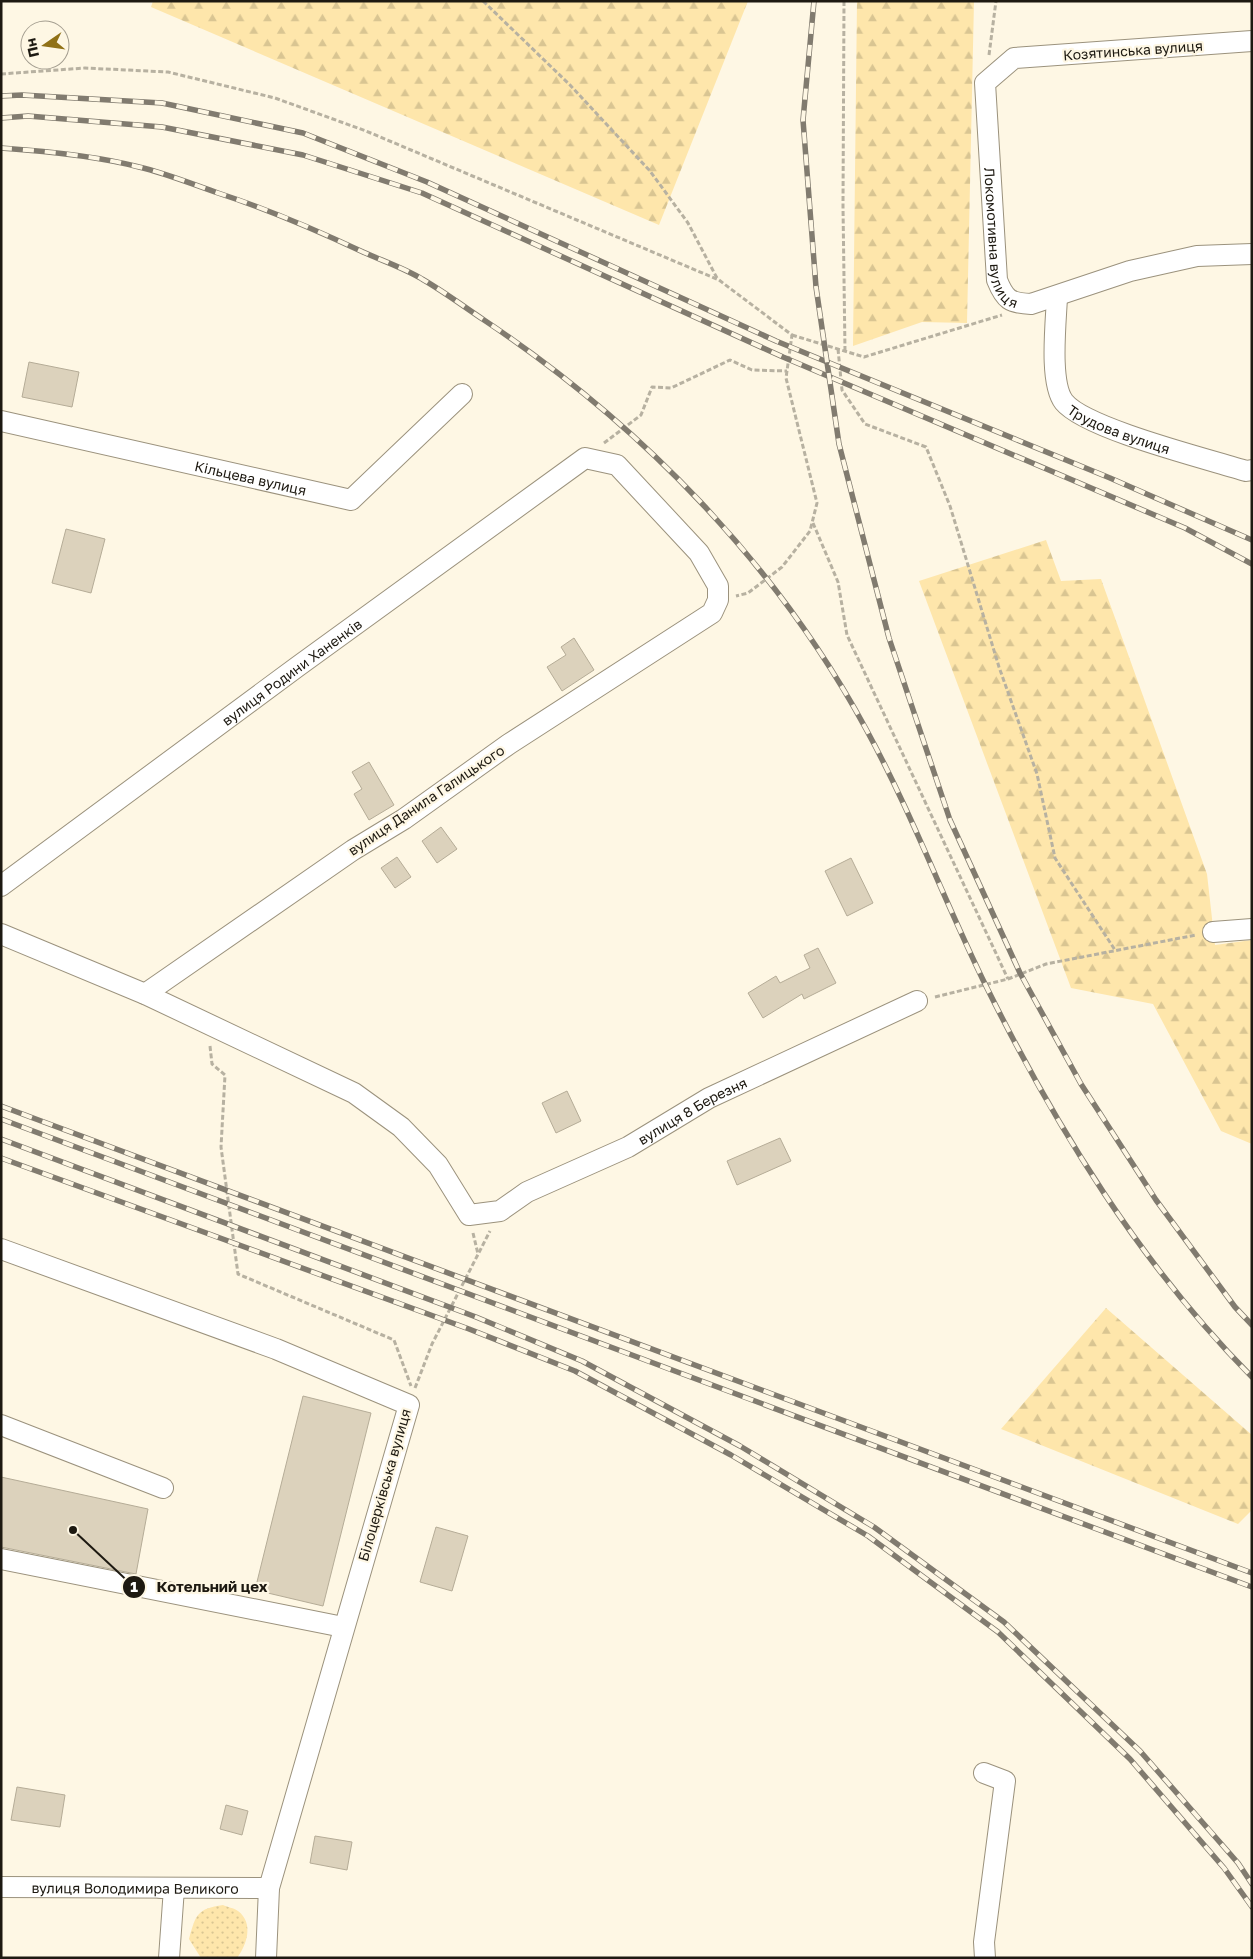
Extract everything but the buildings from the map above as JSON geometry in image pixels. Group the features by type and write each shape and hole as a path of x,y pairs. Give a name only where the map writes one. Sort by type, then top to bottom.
{"street":[{"name":"Козятинська вулиця","path":"985,83 1014,58 1252,41"},
{"name":"Локомотивна вулиця","path":"985,83 997,280 1002,294 1014,303 1031,304 1057,297 1130,271 1197,256 1252,254"},
{"name":"Трудова вулиця","path":"1057,297 1055,376 1064,402 1097,425 1246,471 1252,470"},
{"name":"Кільцева вулиця","path":"1,421 351,500 462,394"},
{"path":"584,458 617,465 669,518 699,553 718,586 715,606"},
{"name":"вулиця Родини Ханенків","path":"1,886 298,666 584,458"},
{"name":"вулиця Данила Галицького","path":"145,994 353,850 404,819 509,744 715,606"},
{"path":"1214,932 1252,929"},
{"path":"1,934 145,994 207,1024"},
{"name":"вулиця 8 Березня","path":"207,1024 354,1093 401,1127 438,1165 469,1215 500,1211 527,1192 628,1147 709,1098 917,1001"},
{"name":"Білоцерківська вулиця","path":"1,1249 276,1349 409,1405 343,1627 269,1888 266,1958"},
{"path":"1,1425 163,1488"},
{"path":"1,1559 343,1627"},
{"path":"984,1773 1005,1781 984,1942 985,1958"},
{"name":"вулиця Володимира Великого","path":"1,1887 269,1888"},
{"path":"169,1958 174,1888"}],"path":[{"path":"484,1 570,85 650,171 688,223 718,280"},
{"path":"844,1 843,206 845,351"},
{"path":"985,83 996,1"},
{"path":"1,74 85,68 168,72 275,98 366,131 718,280 792,335 864,357 999,317 1014,303"},
{"path":"715,606 748,593 782,567 810,531 817,503 786,378 792,335"},
{"path":"838,349 842,390 865,424 926,447 950,506 999,667 1037,774 1055,858 1115,950"},
{"path":"584,458 641,415 652,387 671,388 730,360 752,370 787,371"},
{"path":"812,523 838,582 847,635 1008,979"},
{"path":"917,1001 1008,979 1046,964 1214,932"},
{"path":"207,1024 212,1064 225,1075 221,1147 238,1274 394,1340 414,1393 432,1344 500,1211"}],"green space":[{"path":"153,1 748,1 659,225 151,7"},
{"path":"857,1 974,1 967,323 922,322 853,346"},
{"path":"1046,540 1061,581 1101,579 1207,874 1215,945 1252,940 1252,1144 1221,1131 1153,1004 1071,988 919,581"},
{"path":"1106,1308 1252,1435 1252,1510 1238,1524 1001,1429"},
{"path":"223,1905 238,1911 246,1922 247,1934 244,1947 237,1958 201,1958 189,1939 196,1918 208,1908"}],"railway":[{"path":"814,1 803,120 816,287 839,444 889,638 950,820 1020,973 1081,1084 1156,1200 1235,1307 1252,1325"},
{"path":"1,96 22,95 162,103 303,133 427,182 776,341 1110,478 1252,540"},
{"path":"1,118 28,116 162,127 303,155 422,193 783,357 1185,528 1252,564"},
{"path":"1,148 88,157 159,172 274,213 408,271 484,320 542,361 597,404 650,451 700,501 747,554 790,610 830,668 883,761 987,988 1042,1093 1072,1144 1138,1242 1174,1289 1252,1377"},
{"path":"1,1106 1252,1573"},
{"path":"1,1119 1252,1587"},
{"path":"1,1139 476,1317 582,1361 740,1446 874,1527 1004,1622 1140,1751 1238,1863 1252,1884"},
{"path":"1,1158 469,1329 575,1371 731,1455 868,1536 998,1632 1130,1759 1224,1868 1252,1907"}],"place":[{"name":"Котельний цех","path":"73,1530"}]}
